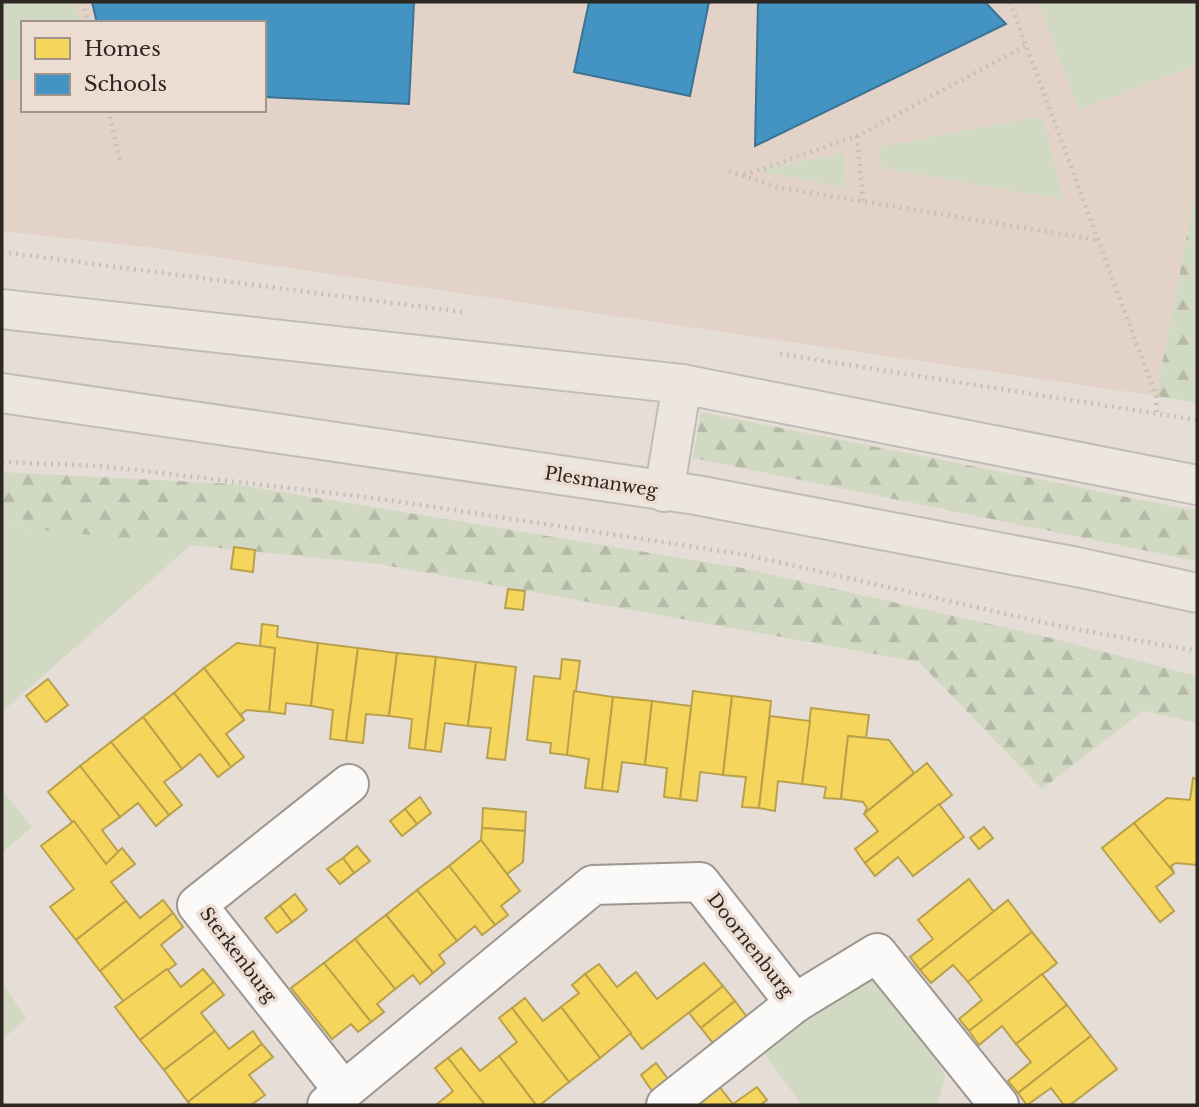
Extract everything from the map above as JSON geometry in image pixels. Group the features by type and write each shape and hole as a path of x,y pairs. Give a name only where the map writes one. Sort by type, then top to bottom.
{"main road":[{"path":"2,309 682,384 1197,485"},
{"path":"664,492 682,384"},
{"name":"Plesmanweg","path":"2,393 664,492 1077,567 1197,593"}],"street":[{"name":"Sterkenburg","path":"335,1098 197,905 349,784"},
{"name":"Doornenburg","path":"335,1098 593,885 700,882 795,1003 877,953 999,1105"},
{"path":"666,1105 795,1003"}],"path":[{"path":"83,2 88,21"},
{"path":"1010,2 1156,396 1157,416"},
{"path":"743,176 857,136 1027,45"},
{"path":"108,112 121,163"},
{"path":"857,136 863,201"},
{"path":"729,171 776,187 1098,240"},
{"path":"2,462 102,466 382,499 747,555 1059,626 1197,651"}],"shaded area":[{"path":"2,2 1197,2 1197,184 1156,396 155,248 2,231"}],"green space":[{"path":"2,2 75,2 80,21 21,21 21,81 2,79"},
{"path":"1038,2 1197,2 1197,65 1079,110"},
{"path":"1042,116 1064,200 882,168 879,147"},
{"path":"844,152 846,188 758,171"},
{"path":"1197,184 1197,403 1156,396"},
{"path":"701,412 1197,511 1197,561 693,458"},
{"path":"2,472 233,484 742,568 1051,638 1197,676 1197,723 1143,711 1042,789 919,662 378,564 2,526"},
{"path":"2,526 192,544 2,712"},
{"path":"2,790 32,827 2,853"},
{"path":"880,979 925,1037 945,1076 937,1105 802,1105 762,1050 853,982"},
{"path":"2,983 26,1018 2,1040"}],"building: Homes":[{"path":"234,547 255,550 253,572 231,569"},
{"path":"508,589 525,591 523,610 505,608"},
{"path":"262,624 278,626 277,637 318,643 311,706 286,703 285,714 269,712 275,648 260,646"},
{"path":"237,643 275,648 269,712 247,710 241,714 244,720 204,668"},
{"path":"318,643 358,648 346,741 330,739 333,710 311,706"},
{"path":"358,648 397,653 389,716 366,714 363,743 346,741"},
{"path":"397,653 436,657 425,750 409,748 412,719 389,716"},
{"path":"436,657 476,662 468,726 445,723 441,752 425,750"},
{"path":"562,659 580,661 567,755 550,753 551,743 527,740 534,676 560,679"},
{"path":"476,662 516,667 505,760 487,758 491,728 468,726"},
{"path":"204,668 244,720 226,734 244,757 231,767 174,693"},
{"path":"48,679 68,705 46,722 26,696"},
{"path":"574,691 613,697 602,790 585,788 589,759 567,755"},
{"path":"693,691 732,696 723,775 700,772 697,801 680,799"},
{"path":"174,693 231,767 218,777 200,754 182,769 143,717"},
{"path":"732,696 771,701 759,808 742,807 746,777 723,775"},
{"path":"613,697 652,701 645,765 622,762 618,792 602,790"},
{"path":"652,701 691,706 680,799 664,797 667,768 645,765"},
{"path":"811,708 869,715 866,738 848,736 841,799 824,798 826,787 802,784"},
{"path":"770,716 810,721 802,784 778,781 775,811 759,808"},
{"path":"143,717 182,769 164,782 182,805 169,815 111,742"},
{"path":"848,736 889,740 914,773 864,814 867,808 863,802 841,799"},
{"path":"111,742 169,815 156,826 138,803 120,817 80,766"},
{"path":"927,763 952,795 865,863 855,849 878,831 864,814"},
{"path":"80,766 120,817 102,830 119,853 106,864 48,792"},
{"path":"1193,778 1197,779 1197,865 1176,863 1171,866 1174,873 1134,823 1167,798 1190,800"},
{"path":"420,797 431,813 417,824 405,809"},
{"path":"939,804 964,837 913,876 898,857 875,876 865,863"},
{"path":"483,808 526,812 525,831 482,828"},
{"path":"405,809 417,824 402,836 390,821"},
{"path":"74,821 106,864 122,848 135,864 111,882 126,901 76,940 50,907 74,889 41,846"},
{"path":"1134,823 1174,873 1156,887 1174,911 1160,922 1102,848"},
{"path":"984,827 993,838 979,849 970,838"},
{"path":"482,828 525,831 523,862 507,874 481,840"},
{"path":"481,840 520,891 501,906 508,915 495,925 449,866"},
{"path":"357,846 370,861 354,873 343,858"},
{"path":"343,858 354,873 340,884 327,869"},
{"path":"449,866 495,925 482,935 475,926 457,941 417,890"},
{"path":"969,879 994,912 920,970 910,957 933,939 918,920"},
{"path":"417,890 457,941 439,955 445,963 433,973 386,915"},
{"path":"295,894 307,910 292,922 280,906"},
{"path":"163,900 173,913 100,971 76,940 126,901 140,918"},
{"path":"1008,900 1032,932 968,982 953,965 931,983 920,970"},
{"path":"280,906 292,922 277,933 265,918"},
{"path":"173,913 183,927 161,945 176,964 124,1002 100,971"},
{"path":"386,915 433,973 420,984 413,975 395,989 355,939"},
{"path":"1032,932 1057,963 969,1031 959,1019 982,1000 968,982"},
{"path":"355,939 395,989 377,1004 384,1012 371,1022 324,963"},
{"path":"324,963 371,1022 358,1032 351,1024 332,1039 291,988"},
{"path":"704,963 723,986 642,1049 585,974 599,964 617,987 636,972 657,999"},
{"path":"167,969 181,987 203,969 214,982 140,1040 115,1007"},
{"path":"585,974 631,1033 600,1058 561,1007 579,993 572,985"},
{"path":"1042,974 1067,1005 1016,1044 1002,1026 979,1045 969,1031"},
{"path":"214,982 224,995 201,1013 215,1031 164,1070 140,1040"},
{"path":"723,986 735,1001 701,1028 689,1013"},
{"path":"525,998 543,1021 561,1007 600,1058 569,1082 512,1008"},
{"path":"735,1001 747,1017 713,1043 701,1028"},
{"path":"1067,1005 1091,1036 1018,1093 1008,1081 1031,1062 1016,1044"},
{"path":"512,1008 569,1082 540,1105 536,1105 499,1056 517,1042 499,1018"},
{"path":"215,1031 229,1049 253,1031 262,1044 188,1102 164,1070"},
{"path":"1091,1036 1117,1069 1070,1105 1064,1105 1051,1088 1027,1105 1018,1093"},
{"path":"262,1044 273,1057 249,1075 265,1095 251,1105 191,1105 188,1102"},
{"path":"461,1048 480,1071 499,1056 536,1105 485,1105 448,1058"},
{"path":"448,1058 485,1105 436,1105 453,1091 435,1068"},
{"path":"656,1063 668,1079 652,1091 641,1075"},
{"path":"718,1085 733,1104 757,1087 767,1100 760,1105 692,1105"}],"building: Schools":[{"path":"92,2 414,2 409,104 266,97 266,21 97,21"},
{"path":"589,2 709,2 690,96 574,72"},
{"path":"758,2 985,2 1006,24 755,146"}]}
